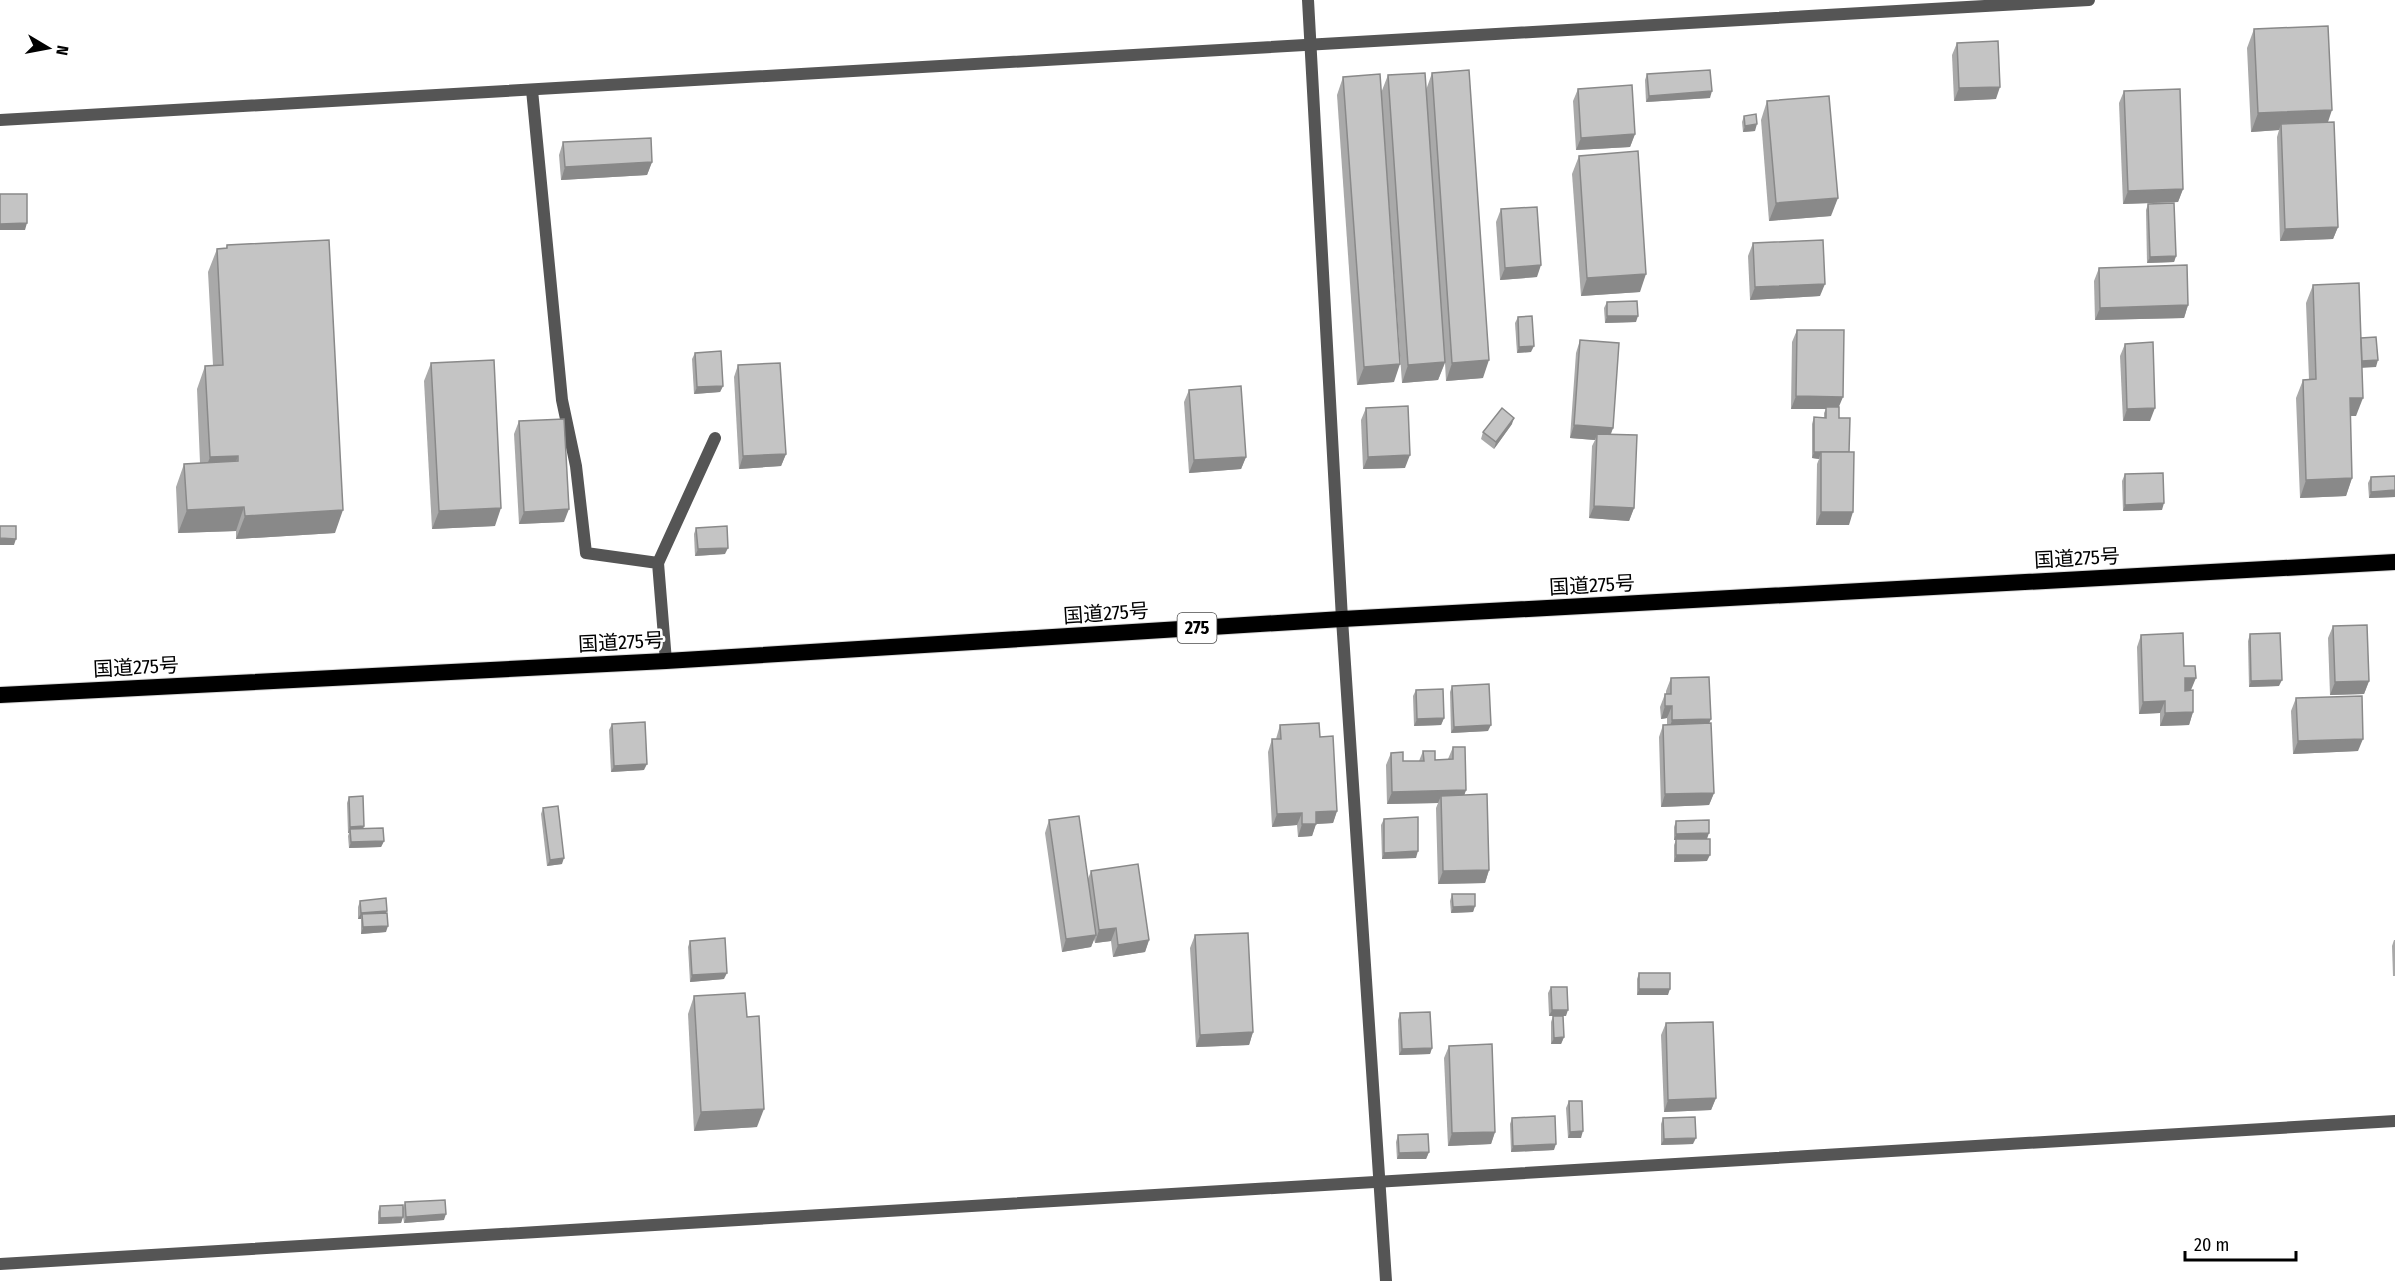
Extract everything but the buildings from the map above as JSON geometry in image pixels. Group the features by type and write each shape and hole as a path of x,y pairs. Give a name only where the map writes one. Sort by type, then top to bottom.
{"highway":[{"name":"国道275号","path":"0,695 666,661 1342,619 2395,562"}],"street":[{"path":"1308,0 1342,619 1386,1281"},
{"path":"0,120 2089,0"},
{"path":"532,90 562,400 576,466 586,553 658,563"},
{"path":"666,661 658,563 715,438"},
{"path":"0,1264 2395,1121"}]}
